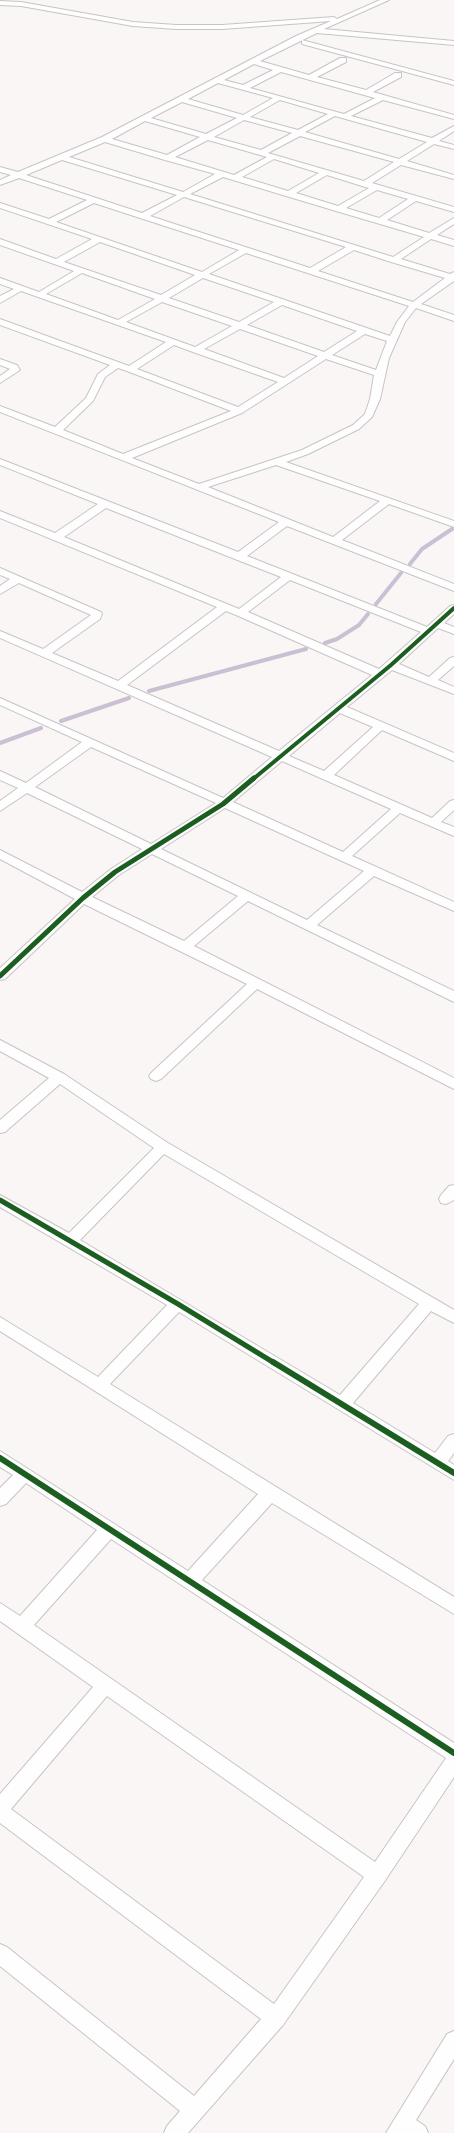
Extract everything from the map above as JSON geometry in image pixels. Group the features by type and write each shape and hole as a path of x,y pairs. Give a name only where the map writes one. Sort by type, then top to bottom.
{"street":[{"path":"0,183 106,139 315,31 384,1 395,0"},
{"path":"0,3 21,4 133,24 176,27 222,27 347,18"},
{"path":"315,31 454,43"},
{"path":"305,42 454,82"},
{"path":"311,77 343,60"},
{"path":"254,62 454,116"},
{"path":"244,88 280,69"},
{"path":"367,93 398,75"},
{"path":"219,81 454,147"},
{"path":"345,116 382,97"},
{"path":"168,158 279,98"},
{"path":"183,100 454,177"},
{"path":"262,153 335,113"},
{"path":"146,119 454,210"},
{"path":"365,184 432,140 454,128"},
{"path":"106,139 454,243"},
{"path":"235,178 273,156"},
{"path":"62,157 353,248 453,277"},
{"path":"0,169 454,318"},
{"path":"289,194 326,172"},
{"path":"143,216 222,174"},
{"path":"339,209 376,187"},
{"path":"380,221 415,198"},
{"path":"49,222 93,200"},
{"path":"0,205 392,340"},
{"path":"394,260 454,220"},
{"path":"57,262 99,239"},
{"path":"0,242 379,374"},
{"path":"311,271 353,248"},
{"path":"119,323 245,250"},
{"path":"39,295 82,270"},
{"path":"199,487 278,462 328,443 356,427 369,415 375,398 379,374 401,322 414,305 453,277"},
{"path":"0,281 285,381"},
{"path":"0,300 21,288"},
{"path":"196,350 238,324 281,302"},
{"path":"0,322 239,411"},
{"path":"122,458 239,411 364,330"},
{"path":"130,369 173,342"},
{"path":"0,362 14,367 15,370 0,380"},
{"path":"56,432 90,400 101,376 117,364"},
{"path":"0,410 454,588"},
{"path":"0,462 289,576 432,628 454,631"},
{"path":"278,462 454,524"},
{"path":"335,540 387,501"},
{"path":"56,537 104,504"},
{"path":"0,514 240,613 380,674"},
{"path":"239,557 287,521"},
{"path":"0,571 97,614 96,617 44,653"},
{"path":"240,613 289,576"},
{"path":"0,590 18,578"},
{"path":"119,686 224,607"},
{"path":"0,976 83,898 115,872 222,804 391,665 454,608"},
{"path":"0,634 454,832"},
{"path":"430,681 454,660"},
{"path":"391,665 454,691"},
{"path":"0,701 222,804 454,907"},
{"path":"339,708 454,757"},
{"path":"327,775 381,726"},
{"path":"0,807 90,742"},
{"path":"0,775 454,997"},
{"path":"434,822 454,804"},
{"path":"344,857 400,807"},
{"path":"3,859 185,947 454,1084"},
{"path":"308,925 372,871"},
{"path":"185,947 247,895"},
{"path":"156,1076 256,983"},
{"path":"0,1045 59,1077 163,1147 454,1317"},
{"path":"0,1128 59,1077"},
{"path":"70,1241 163,1147"},
{"path":"0,1200 178,1304 454,1473"},
{"path":"342,1404 429,1303"},
{"path":"99,1386 178,1304"},
{"path":"0,1323 454,1606"},
{"path":"437,1462 454,1441"},
{"path":"0,1458 454,1753"},
{"path":"0,1499 24,1474"},
{"path":"190,1581 270,1493"},
{"path":"22,1626 109,1529"},
{"path":"0,1612 377,1875"},
{"path":"106,1685 0,1810 276,2018"},
{"path":"174,2133 194,2108 276,2018 377,1875 454,1761"},
{"path":"0,1954 194,2108"},
{"path":"406,2130 454,2042"}],"waterway":[{"path":"410,564 422,549 452,529"},
{"path":"376,604 401,573"},
{"path":"325,643 337,639 359,625 368,614"},
{"path":"149,691 306,649"},
{"path":"61,721 129,698"},
{"path":"0,743 41,728"}],"cycle path":[{"path":"0,976 83,898 115,872 223,804 391,665 454,608"},
{"path":"0,1200 178,1304 454,1473"},
{"path":"0,1458 454,1753"}]}
